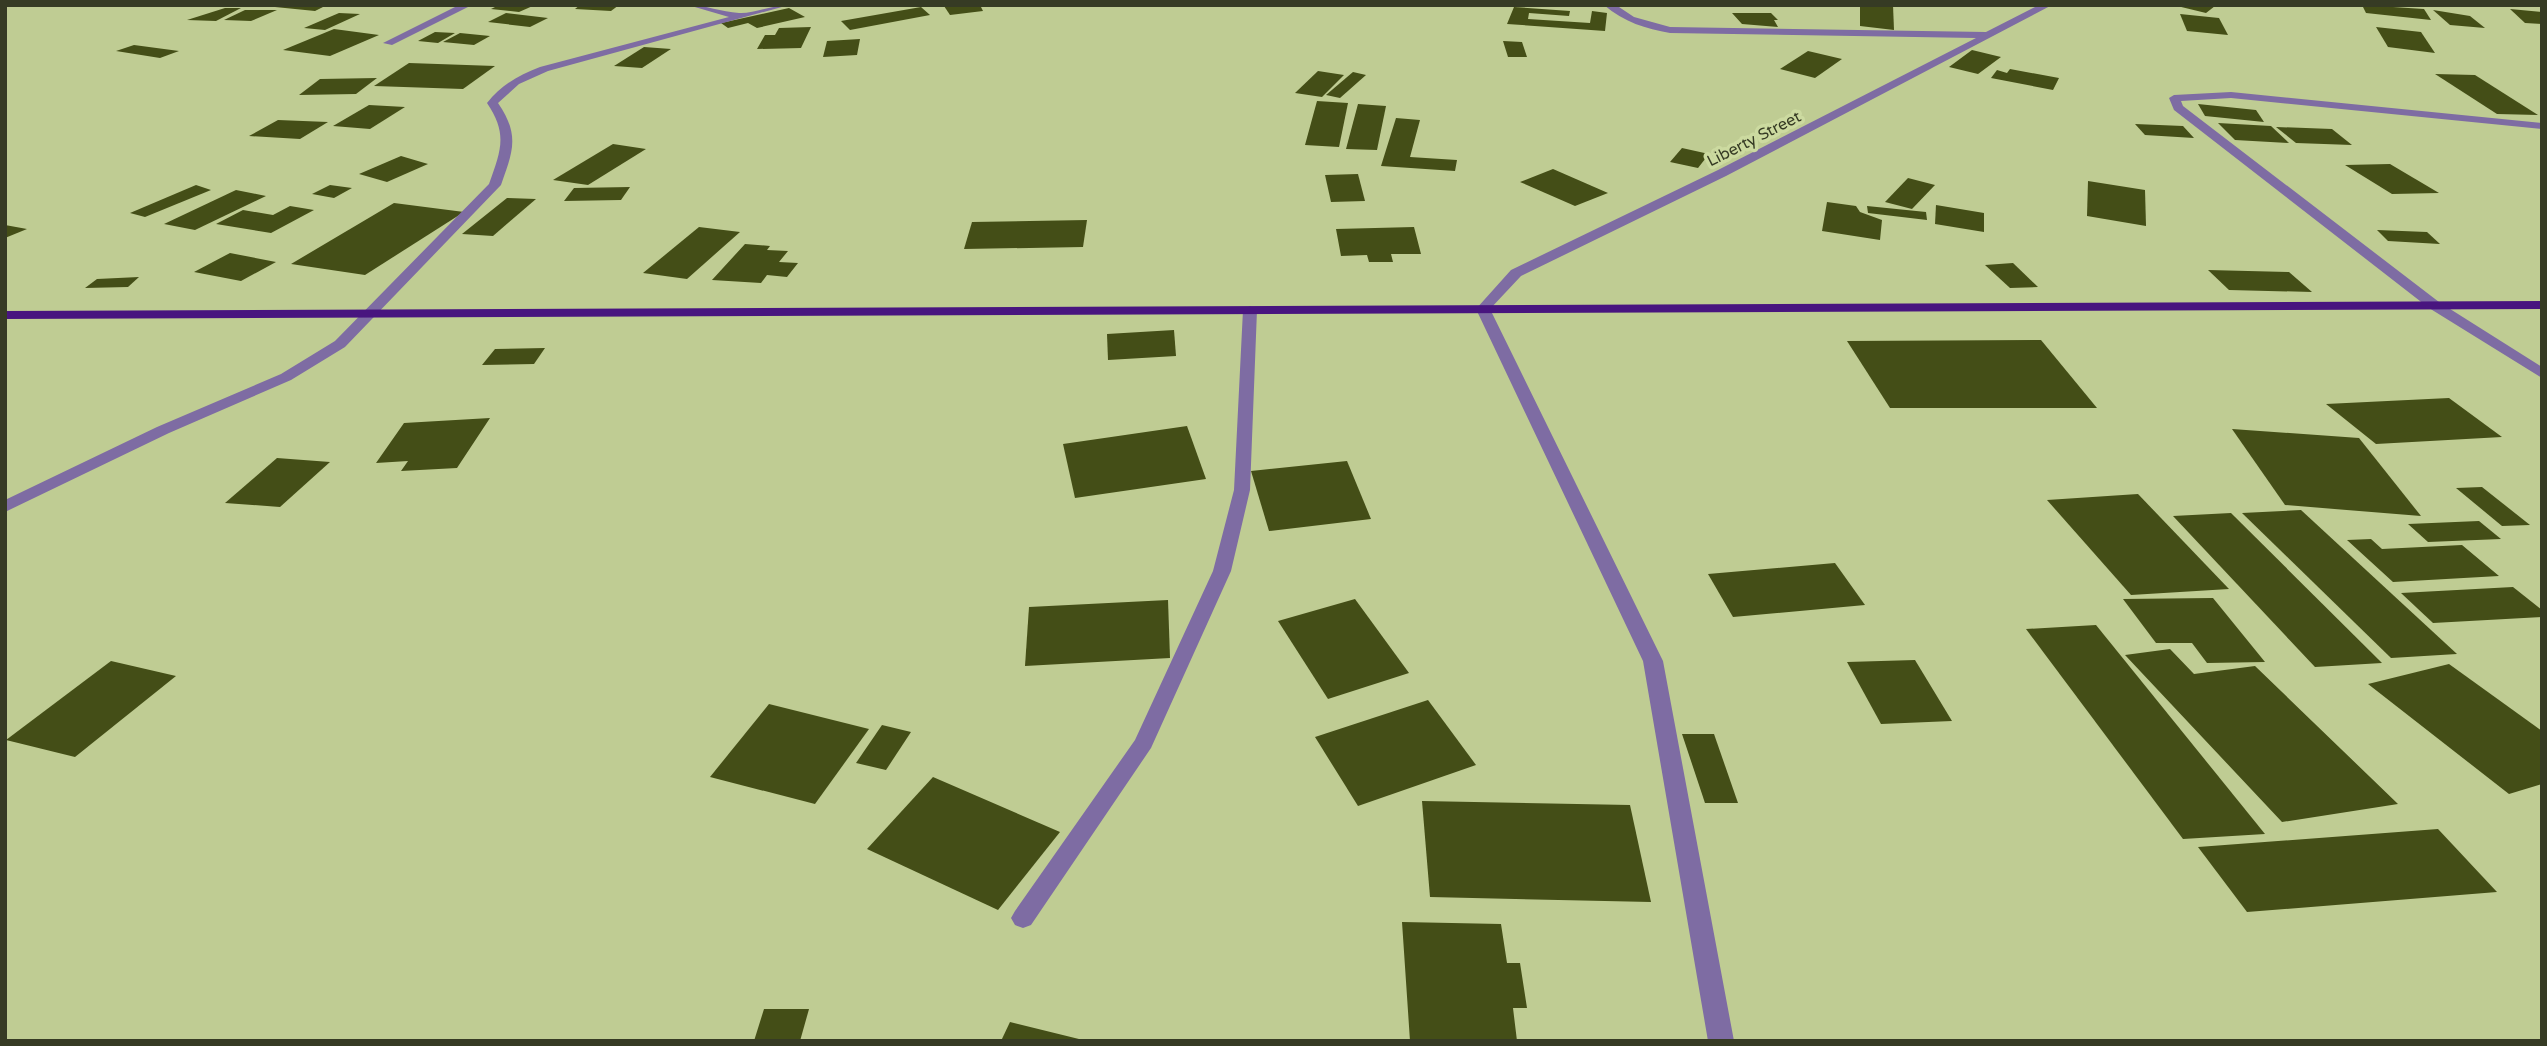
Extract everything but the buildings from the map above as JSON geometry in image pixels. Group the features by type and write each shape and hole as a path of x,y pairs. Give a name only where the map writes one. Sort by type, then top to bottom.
{"main road":[{"path":"5,315 2542,305"}],"street":[{"path":"388,43 467,5"},
{"path":"694,5 742,17"},
{"path":"5,507 163,430 286,377 340,344 495,184 506,152 508,128 492,103 518,79 544,69 784,5"},
{"path":"1609,5 1641,23 1670,30 1988,35"},
{"name":"Liberty Street","path":"1483,309 1516,273 1722,173 2048,5"},
{"path":"2542,126 2231,95 2174,98 2178,108 2434,306 2542,374"},
{"path":"1483,309 1653,661 1721,1041"},
{"path":"1023,918 1144,743 1222,571 1242,490 1250,310"}]}
